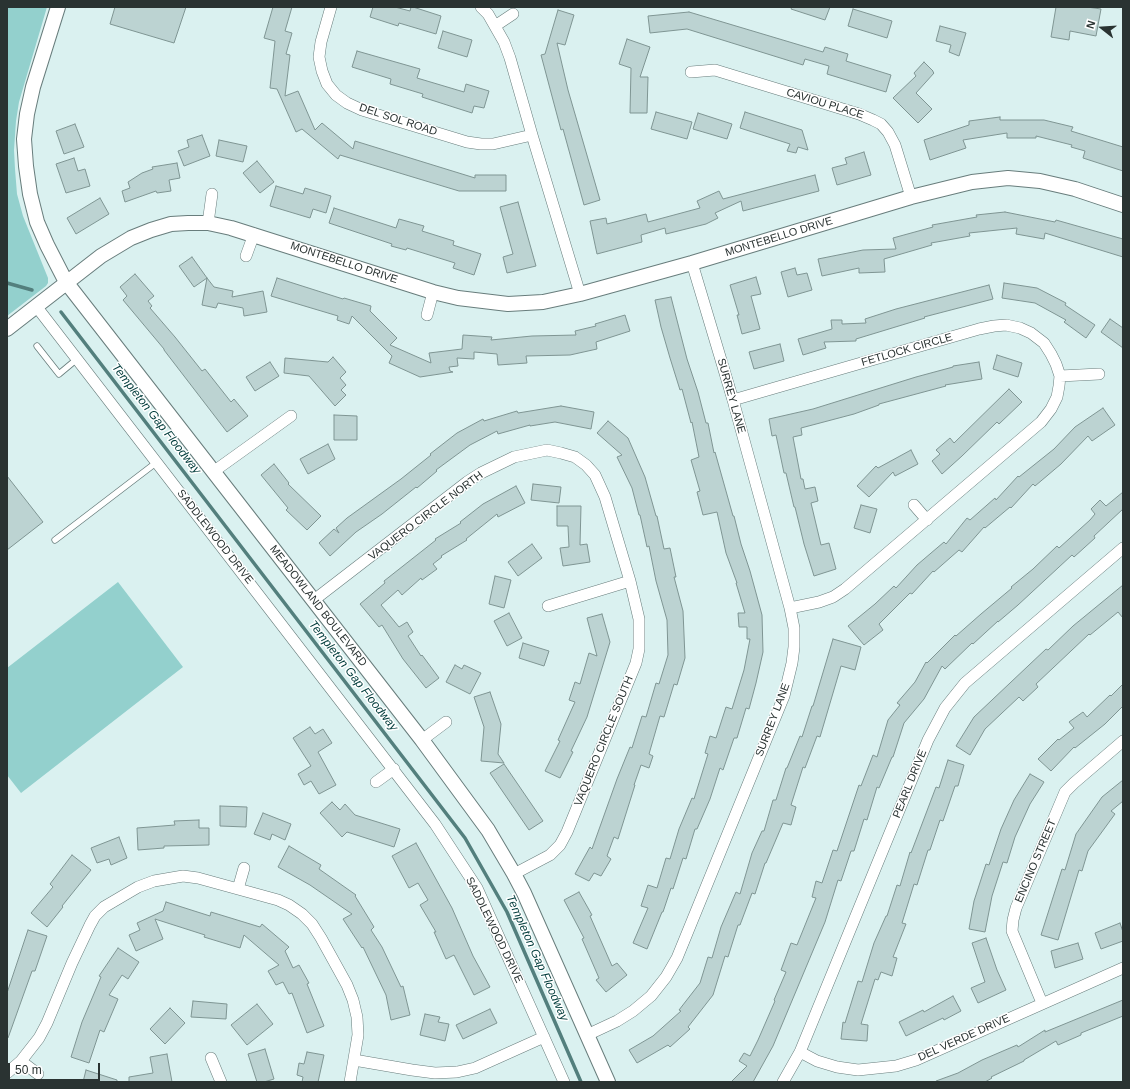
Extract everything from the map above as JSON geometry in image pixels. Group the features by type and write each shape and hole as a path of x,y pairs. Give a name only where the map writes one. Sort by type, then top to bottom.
{"street":[{"name":"MEADOWLAND BOULEVARD","path":"58,7 33,87 27,114 24,139 30,194 37,222 47,245 66,282 422,740 488,830 514,874 608,1082"},
{"name":"DEL SOL ROAD","path":"331,7 321,42 319,57 327,84 336,95 347,103 362,110 467,142 493,144 532,135"},
{"path":"481,7 488,14 495,26 504,42 510,58 580,294"},
{"path":"495,26 513,14"},
{"name":"CAVIOU PLACE","path":"691,72 715,70 873,120 881,124 888,132 895,145 911,197"},
{"name":"MONTEBELLO DRIVE","path":"7,329 101,256 132,238 151,230 177,224 208,223 231,228 254,234 433,292 458,298 508,304 543,302 580,294 692,263 911,197 972,182 1008,178 1040,181 1075,189 1123,205"},
{"path":"208,223 212,194"},
{"path":"246,256 254,234"},
{"name":"SURREY LANE","path":"588,1035 618,1021 651,996 666,977 677,958 784,696 792,663 794,628 790,608 692,263"},
{"path":"427,315 433,292"},
{"name":"SADDLEWOOD DRIVE","path":"36,306 435,824 476,888 564,1082"},
{"name":"FETLOCK CIRCLE","path":"732,400 979,329 1006,325 1020,328 1031,333 1044,343 1056,364 1060,376 1057,397 1051,409 1041,422 927,520 845,589 834,596 818,602 790,608"},
{"path":"1060,376 1099,374"},
{"path":"213,472 291,416"},
{"name":"VAQUERO CIRCLE NORTH","path":"314,600 466,482 486,470 514,457 547,450 575,457 586,465 594,475 605,498 623,559"},
{"path":"914,505 927,520"},
{"name":"PEARL DRIVE","path":"783,1082 800,1052 928,740 945,708 965,683 1123,548"},
{"name":"VAQUERO CIRCLE SOUTH","path":"514,874 550,855 560,845 567,832 636,663 639,649 639,619 623,559"},
{"path":"548,606 630,581"},
{"path":"422,740 446,722"},
{"name":"ENCINO STREET","path":"1042,1003 1012,931 1016,908 1065,792 1123,740"},
{"path":"376,782 394,769"},
{"path":"238,889 244,868"},
{"path":"7,1073 31,1050 47,1023 72,963 95,916 104,907 138,887 168,878 182,876 198,878 278,900 289,905 302,914 312,924 347,985 353,1000 357,1017 358,1035 350,1082"},
{"name":"DEL VERDE DRIVE","path":"800,1052 817,1061 837,1067 858,1070 896,1066 916,1060 1123,968"},
{"path":"354,1060 435,1073 457,1072 475,1068 495,1060 544,1037"},
{"path":"211,1058 221,1082"},
{"path":"21,1061 38,1074"}],"lane":[{"path":"36,346 59,374 77,359"},
{"path":"55,540 157,462"}],"shaded area":[{"path":"7,7 47,7 19,102 14,150 17,194 23,216 48,278 48,283 7,316"},
{"path":"118,582 183,667 21,793 7,775 7,668"}],"building":[{"path":"115,7 186,7 174,43 110,24"},
{"path":"273,7 292,7 285,31 292,33 286,54 290,55 285,96 298,91 315,130 322,123 353,149 355,141 475,178 475,175 506,175 506,191 459,191 340,155 338,159 302,129 296,132 277,89 270,88 275,41 264,38"},
{"path":"373,7 395,7 410,11 411,7 413,7 441,16 436,34 399,23 398,26 370,17"},
{"path":"792,7 830,7 825,20 791,9"},
{"path":"1056,7 1087,7 1101,9 1096,36 1070,31 1069,40 1051,37"},
{"path":"853,9 892,21 887,38 848,26"},
{"path":"558,10 574,15 565,45 557,43 568,90 600,200 584,205 563,129 561,130 541,55 545,54"},
{"path":"689,12 823,52 825,47 848,54 846,61 891,75 886,92 827,74 829,66 805,59 803,65 687,29 650,33 648,16"},
{"path":"940,26 966,33 959,56 949,52 951,45 936,41"},
{"path":"443,31 472,40 467,57 438,48"},
{"path":"627,39 650,47 640,77 648,77 647,113 630,113 631,68 619,64"},
{"path":"357,51 420,69 417,78 464,92 466,84 489,91 484,108 474,106 472,113 422,97 423,94 390,84 391,79 352,67"},
{"path":"924,62 934,73 916,93 932,109 918,123 893,98 916,76 914,73"},
{"path":"656,112 692,122 687,139 651,129"},
{"path":"745,112 802,130 808,150 798,147 796,153 787,151 790,144 740,128"},
{"path":"698,113 732,124 727,139 693,129"},
{"path":"1000,117 1000,120 1044,120 1073,127 1071,131 1123,147 1123,171 1083,158 1085,151 1071,147 1072,145 1036,136 1036,138 1007,138 1007,133 963,140 966,148 930,160 924,140 969,125 969,121"},
{"path":"75,124 84,147 64,154 56,131"},
{"path":"202,135 210,156 184,166 178,151 189,147 187,140"},
{"path":"219,140 247,146 243,162 216,156"},
{"path":"864,152 871,175 837,185 832,168 847,164 845,158"},
{"path":"74,158 78,171 85,169 90,186 66,193 56,164"},
{"path":"257,161 274,182 260,193 243,173"},
{"path":"177,163 180,178 169,180 171,191 157,193 156,191 125,202 122,191 130,188 128,182 142,173 153,169 152,167"},
{"path":"815,175 819,191 743,211 741,201 715,213 718,218 706,224 666,234 665,228 641,235 642,242 597,254 590,221 606,218 607,224 646,214 648,222 700,208 697,201 719,191 723,199"},
{"path":"276,186 303,194 305,188 331,196 326,213 313,209 310,218 270,206"},
{"path":"100,198 109,214 76,234 67,218"},
{"path":"518,202 536,266 507,273 503,257 513,254 500,207"},
{"path":"334,208 396,228 399,219 424,226 422,231 454,241 453,245 481,254 474,275 453,268 455,263 407,248 406,250 391,246 392,244 329,223"},
{"path":"1005,212 1055,222 1056,220 1123,239 1123,257 1045,233 1044,239 1016,234 1017,228 969,233 970,236 931,243 932,245 884,259 885,272 859,273 859,268 822,276 818,259 863,250 896,249 893,238 933,227 932,225 977,217 976,215"},
{"path":"192,257 207,278 194,287 179,266"},
{"path":"795,268 797,275 807,273 812,290 788,297 781,272"},
{"path":"135,274 154,296 148,301 152,306 150,308 202,371 205,369 231,402 234,399 248,416 227,432 164,349 123,300 127,296 120,287"},
{"path":"756,277 761,294 751,296 760,329 742,334 737,315 739,315 730,285"},
{"path":"207,278 214,287 233,291 232,297 263,291 267,312 244,316 243,308 218,303 216,308 202,305"},
{"path":"277,278 343,299 344,298 371,306 370,311 397,338 390,345 431,363 429,353 462,349 463,335 492,337 491,340 532,336 576,335 575,331 596,326 595,324 625,315 630,331 596,342 597,349 570,355 526,356 527,363 498,365 497,354 474,352 474,359 457,358 458,366 449,367 450,371 453,372 420,377 389,363 392,356 352,316 349,324 337,320 338,316 271,296"},
{"path":"1004,283 1037,288 1066,303 1065,305 1095,325 1086,338 1064,322 1066,320 1035,303 1002,298"},
{"path":"989,285 993,299 924,317 925,318 856,339 856,341 824,342 826,348 803,355 798,339 832,329 831,320 842,320 842,324 866,323 865,319 896,309"},
{"path":"671,297 687,359 706,423 708,423 714,453 715,452 762,615 763,652 749,709 746,708 737,738 734,738 723,770 720,768 710,799 697,829 695,829 686,859 683,858 673,889 671,888 663,912 647,949 633,943 648,908 641,906 648,885 657,888 666,858 670,859 679,829 692,798 694,799 708,754 705,753 710,736 716,738 726,707 732,709 744,670 750,639 747,639 747,627 739,627 738,613 745,613 737,583 726,553 717,512 703,515 697,492 700,491 691,460 699,457 692,422 691,423 682,389 680,390 670,358 655,300"},
{"path":"1110,319 1123,328 1123,348 1101,332"},
{"path":"780,344 784,361 754,369 749,352"},
{"path":"997,355 1022,363 1018,377 993,369"},
{"path":"333,357 346,372 340,378 346,385 341,390 346,395 335,406 309,376 284,373 285,358 328,362"},
{"path":"270,362 279,376 255,391 246,377"},
{"path":"979,362 982,379 945,385 946,386 879,404 854,414 801,428 802,435 793,437 801,479 803,479 805,489 815,487 818,501 811,503 821,545 829,543 836,569 814,576 804,544 786,473 784,473 776,435 772,436 769,419 813,409 953,366"},
{"path":"1009,389 1022,402 999,424 997,422 942,474 932,461 940,454 936,450 950,438 954,443"},
{"path":"561,406 594,412 591,429 555,422 530,425 498,434 497,431 470,445 436,470 437,471 417,488 416,487 356,532 330,556 319,543 334,529 339,533 336,528 347,518 401,479 457,433 483,419 484,421 517,411 518,413"},
{"path":"1103,408 1115,425 1092,441 1088,436 1061,464 1035,486 1033,484 1011,508 1010,507 985,528 984,527 962,552 959,550 934,572 933,571 912,594 910,593 879,624 883,630 864,645 848,626 894,586 896,588 917,565 944,542 946,544 967,518 970,520 995,498 996,500 1018,476 1019,477 1054,449 1075,427"},
{"path":"334,415 357,416 357,440 334,440"},
{"path":"608,421 628,438 645,477 657,516 664,549 670,548 676,577 674,577 683,611 685,658 677,685 674,684 664,717 660,716 649,754 653,756 649,768 641,765 618,839 614,837 607,856 611,859 601,876 594,873 589,881 575,874 590,847 592,849 617,779 630,747 632,748 642,716 646,717 656,683 659,684 668,655 667,620 656,581 649,546 647,547 632,488 617,457 622,455 597,433"},
{"path":"328,444 335,459 308,474 300,459"},
{"path":"911,450 918,464 895,476 893,472 869,497 857,486 876,466 878,468"},
{"path":"274,464 289,483 288,484 321,516 307,530 286,510 288,508 261,475"},
{"path":"7,476 43,522 7,550"},
{"path":"533,484 561,487 559,503 531,500"},
{"path":"516,486 525,503 498,517 497,514 466,539 467,540 441,556 442,557 433,564 437,569 422,580 421,578 402,595 398,590 381,605 399,627 407,622 413,632 408,636 421,656 422,655 439,678 426,688 403,659 382,625 379,627 360,604 385,583 384,581 436,540 435,539 461,523 460,522 483,504"},
{"path":"1123,492 1123,509 1074,557 1072,555 1018,605 973,644 972,643 945,669 942,666 924,699 904,723 893,757 879,788 877,787 867,820 864,819 854,851 851,851 841,881 838,880 825,922 773,1046 753,1082 731,1082 747,1066 739,1061 744,1053 750,1056 758,1040 786,972 781,970 791,943 797,945 816,898 812,897 816,881 822,883 833,850 837,851 859,785 861,786 873,755 877,757 888,720 900,705 897,703 915,682 926,662 927,663 955,635 956,636 1012,588 1011,587 1033,569 1057,546 1059,548 1090,520 1095,514 1091,509 1100,500 1106,506"},
{"path":"861,505 877,509 870,533 854,528"},
{"path":"557,506 581,506 580,545 587,544 590,562 563,566 560,548 569,547 568,526 557,526"},
{"path":"532,544 542,558 518,576 508,562"},
{"path":"495,576 511,580 504,608 489,604"},
{"path":"1123,585 1123,618 1118,612 1090,635 1089,634 1036,684 1038,687 1023,701 1019,697 985,729 970,755 956,746 974,717 1046,649 1048,650 1073,626"},
{"path":"509,613 522,638 507,646 494,621"},
{"path":"602,614 610,642 587,717 571,751 573,752 560,778 545,771 560,741 558,740 575,702 569,700 575,682 580,684 589,653 597,656 587,618"},
{"path":"833,639 861,647 855,670 841,666 820,737 817,736 805,768 803,767 791,805 796,807 791,825 783,823 765,863 755,894 752,893 740,925 738,925 728,957 725,956 713,995 688,1027 690,1029 670,1047 668,1045 637,1063 629,1050 653,1036 681,1011 679,1010 700,983 708,957 712,958 721,927 736,892 740,894 752,853 762,831 764,831 773,800 776,800 786,768 800,736 802,737"},
{"path":"523,643 549,651 544,666 519,658"},
{"path":"455,665 462,669 464,665 481,673 470,694 446,682"},
{"path":"1123,684 1123,706 1105,724 1075,748 1074,747 1051,771 1038,759 1058,739 1059,740 1074,728 1069,722 1083,712 1087,717"},
{"path":"490,692 501,724 498,754 504,763 481,761 484,727 474,697"},
{"path":"310,727 315,734 323,729 332,743 318,752 336,785 319,794 311,781 304,785 298,774 311,766 293,738"},
{"path":"948,760 964,765 958,786 955,786 943,821 940,820 930,850 928,850 917,885 914,884 902,923 906,924 893,957 897,958 892,976 881,972 878,980 875,979 861,1024 868,1025 867,1041 841,1039 843,1022 845,1023 858,981 862,982 874,943 887,916 897,885 900,886 910,852 911,853 936,787 939,788"},
{"path":"504,764 543,821 529,830 490,773"},
{"path":"1030,774 1044,782 1030,804 1015,837 1007,863 1003,862 992,896 985,932 969,929 974,901 986,864 989,865 1001,829 1014,800"},
{"path":"1123,780 1123,801 1111,811 1115,814 1088,851 1082,871 1079,870 1058,940 1041,935 1062,869 1065,870 1076,834 1102,797"},
{"path":"332,802 340,810 345,804 355,815 400,829 394,847 347,832 342,837 320,813"},
{"path":"220,806 247,807 246,827 220,826"},
{"path":"263,813 291,824 285,840 272,834 270,840 254,834"},
{"path":"199,820 199,828 209,828 209,845 164,846 164,848 138,850 137,828 175,825 174,821"},
{"path":"119,837 127,858 111,865 109,859 97,863 91,848"},
{"path":"416,843 452,908 473,956 490,987 474,995 454,955 446,959 434,932 436,932 420,905 428,900 418,883 409,888 392,856"},
{"path":"289,846 321,865 319,869 356,895 355,896 374,927 371,930 382,947 401,987 403,986 410,1015 391,1020 386,995 363,947 362,948 343,919 352,914 310,885 278,867"},
{"path":"72,855 91,870 47,927 31,913 53,887 50,884"},
{"path":"579,892 592,915 590,916 612,966 617,963 627,975 606,992 596,980 599,978 582,939 584,938 564,900"},
{"path":"166,902 210,916 211,912 260,927 262,924 289,947 285,951 293,968 299,965 309,983 307,984 324,1026 307,1033 292,993 289,994 283,982 276,985 268,971 279,965 244,935 240,948 204,937 205,935 155,919 163,939 136,951 129,935 140,930 137,923 163,911"},
{"path":"1120,923 1123,932 1123,941 1101,949 1095,933"},
{"path":"28,930 47,936 35,971 32,971 7,1038 7,993"},
{"path":"986,938 997,970 1006,990 978,1003 971,988 985,982 972,943"},
{"path":"1078,943 1083,959 1055,968 1051,951"},
{"path":"118,948 139,962 128,979 122,975 109,995 118,999 104,1032 100,1030 89,1063 71,1057 82,1022 101,977 99,976"},
{"path":"953,996 961,1011 906,1036 899,1022 923,1010 924,1012"},
{"path":"1123,1000 1123,1016 1081,1033 1081,1035 1058,1045 1056,1041 1024,1061 991,1077 992,1078 985,1082 936,1082 1017,1045 1018,1047 1045,1030 1045,1032"},
{"path":"193,1001 227,1004 226,1019 191,1017"},
{"path":"257,1004 273,1024 247,1045 231,1025"},
{"path":"170,1008 185,1023 165,1044 150,1029"},
{"path":"490,1009 497,1023 463,1039 456,1025"},
{"path":"425,1014 440,1017 438,1022 449,1024 445,1041 420,1035"},
{"path":"265,1049 274,1079 264,1082 257,1082 248,1054"},
{"path":"307,1052 324,1055 318,1082 302,1082 303,1077 297,1075 299,1063 304,1064"},
{"path":"167,1054 172,1082 129,1082 129,1077 153,1073 150,1057"},
{"path":"86,1070 117,1080 117,1082 83,1082"}],"waterway":[{"name":"Templeton Gap Floodway","path":"7,283 32,290"},
{"name":"Templeton Gap Floodway","path":"61,312 465,838 507,912 581,1082"}]}
